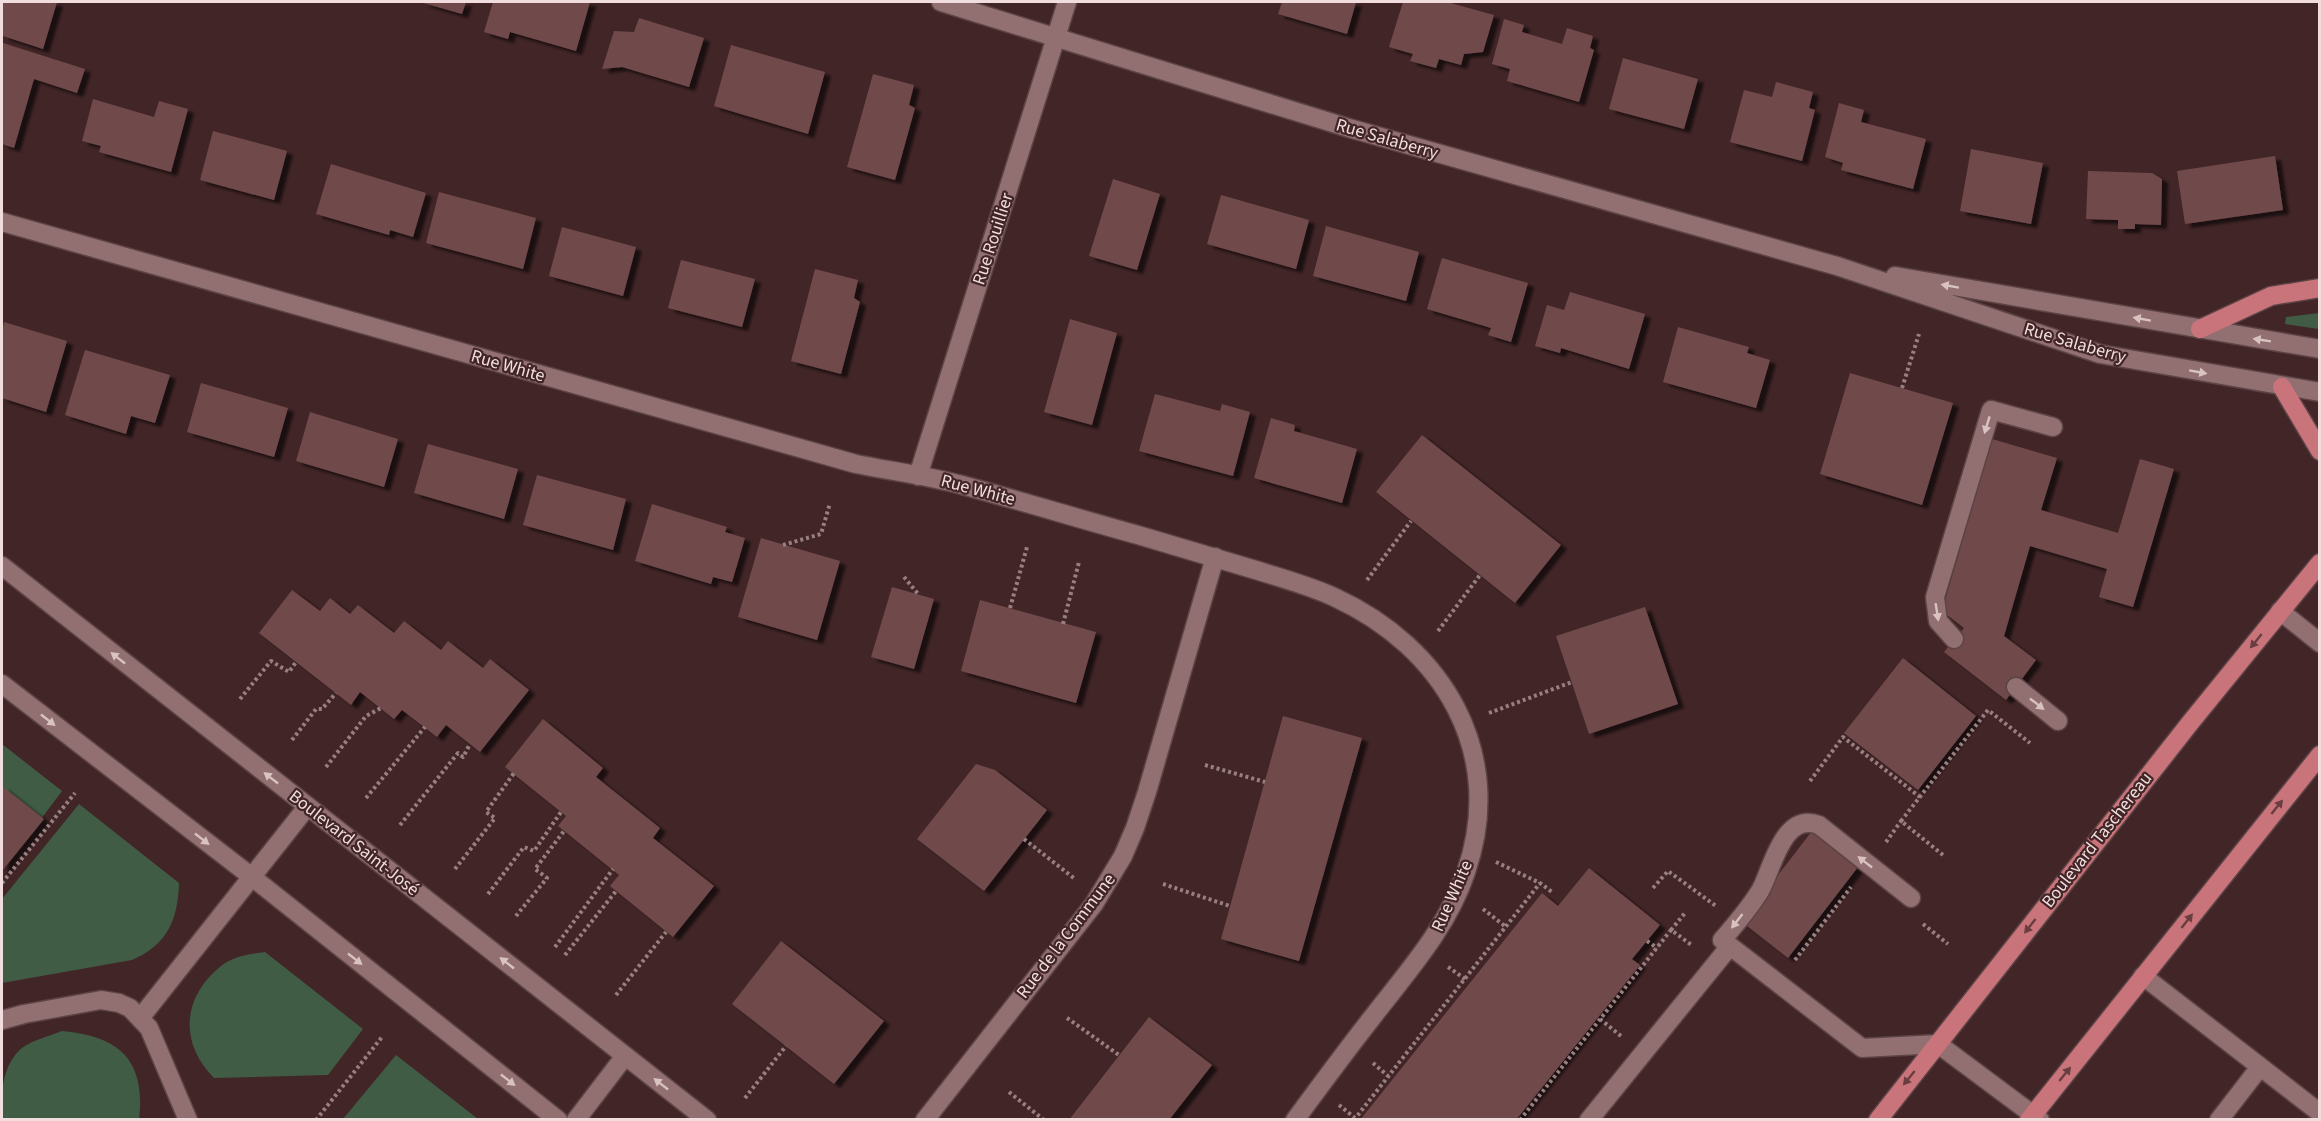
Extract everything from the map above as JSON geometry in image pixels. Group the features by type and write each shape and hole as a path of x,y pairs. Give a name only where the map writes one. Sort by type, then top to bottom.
{"main road":[{"path":"2200,329 2271,296 2319,288"},
{"path":"2282,387 2319,451"},
{"name":"Boulevard Taschereau","path":"1878,1119 2319,563"},
{"path":"2034,1118 2319,754"}],"street":[{"name":"Rue Salaberry","path":"941,2 1439,155 1837,266 2100,354 2319,393"},
{"name":"Rue Rouillier","path":"918,476 1068,2"},
{"name":"Rue White","path":"2,222 856,464 960,484 1215,557 1315,589 1360,610 1386,626 1431,668 1462,717 1470,737 1477,775 1479,812 1474,844 1467,871 1442,925 1429,946 1295,1119"},
{"name":"Rue Salaberry","path":"1837,266 2319,349"},
{"path":"1954,639 1938,621 1935,597 1991,410 2053,427"},
{"name":"Rue de la Commune","path":"925,1119 1094,904 1123,856 1147,792 1215,557"},
{"name":"Boulevard Saint-José","path":"2,566 707,1119"},
{"path":"2280,611 2319,643"},
{"path":"2,684 558,1119"},
{"path":"2016,687 2058,721"},
{"path":"141,1017 307,807"},
{"path":"1722,940 1761,890 1779,846 1794,829 1805,824 1819,825 1911,898"},
{"path":"1589,1119 1730,946 1863,1048 1938,1044 2034,1118"},
{"path":"2143,976 2319,1113"},
{"path":"2,1020 101,1000 119,1003 130,1008 149,1028 163,1056 188,1119"},
{"path":"576,1119 625,1056"},
{"path":"2219,1119 2260,1067"}],"path":[{"path":"1902,388 1918,334"},
{"path":"783,545 821,534 830,503"},
{"path":"1367,580 1411,521"},
{"path":"1011,608 1027,547"},
{"path":"1063,624 1079,562"},
{"path":"1438,631 1480,575"},
{"path":"904,577 919,595"},
{"path":"240,699 271,661 289,672 296,662"},
{"path":"1489,713 1572,682"},
{"path":"292,740 316,709 322,709 336,693"},
{"path":"326,767 366,716 381,708"},
{"path":"1887,841 1988,710 2030,742"},
{"path":"366,798 425,727"},
{"path":"1810,781 1843,737 1920,797"},
{"path":"400,825 458,753 463,757 470,744"},
{"path":"1948,753 1952,757"},
{"path":"1205,765 1265,782"},
{"path":"455,869 495,818 486,812 514,773"},
{"path":"2,883 75,793"},
{"path":"488,894 524,847 534,851 561,812"},
{"path":"1901,821 1943,855"},
{"path":"516,916 547,878 535,869 564,831"},
{"path":"1024,839 1075,879"},
{"path":"1496,862 1540,883 1551,892"},
{"path":"555,947 613,869"},
{"path":"1653,888 1668,871 1723,912"},
{"path":"1790,966 1854,882"},
{"path":"1335,1102 1354,1119 1540,883"},
{"path":"1163,884 1230,906"},
{"path":"565,955 616,891"},
{"path":"1830,904 1835,908"},
{"path":"1479,906 1506,927"},
{"path":"1520,1119 1685,913"},
{"path":"1918,919 1948,944"},
{"path":"1671,930 1695,948"},
{"path":"616,995 666,932"},
{"path":"1647,941 1658,948"},
{"path":"1442,962 1464,979"},
{"path":"1067,1018 1119,1055"},
{"path":"316,1119 382,1037"},
{"path":"745,1098 786,1046"},
{"path":"1368,1060 1388,1076"},
{"path":"1009,1092 1044,1119"}],"green space":[{"path":"2319,313 2319,329 2285,324 2286,317"},
{"path":"2,744 62,791 38,823 44,819 2,870"},
{"path":"79,804 179,883 173,920 162,939 154,947 132,960 2,983 2,899"},
{"path":"265,952 363,1029 328,1075 214,1078 195,1050 191,1035 192,1006 208,978 231,960"},
{"path":"62,1031 99,1039 113,1045 124,1055 133,1067 138,1081 139,1119 2,1119 4,1081 15,1055 31,1043"},
{"path":"396,1055 478,1119 343,1119"}],"building":[{"path":"2,2 57,2 43,49 3,36"},
{"path":"420,2 466,2 462,14"},
{"path":"493,2 590,2 576,51 510,32 508,39 484,32"},
{"path":"1282,2 1356,2 1347,34 1278,14"},
{"path":"1403,2 1447,2 1494,15 1483,52 1464,54 1461,65 1439,59 1436,68 1410,61 1413,54 1389,47"},
{"path":"639,18 704,38 689,87 622,67 602,69 614,31 634,32"},
{"path":"1504,19 1524,25 1522,32 1562,44 1567,28 1593,36 1590,48 1594,50 1579,102 1507,81 1510,69 1492,64"},
{"path":"3,43 85,69 77,93 34,79 14,148 2,144"},
{"path":"731,45 825,72 808,134 714,106"},
{"path":"1623,58 1698,79 1684,129 1609,109"},
{"path":"873,74 914,85 909,105 915,108 895,180 847,167"},
{"path":"1776,82 1813,92 1809,108 1815,110 1802,161 1730,142 1744,90 1772,97"},
{"path":"93,99 154,117 159,101 188,109 171,172 99,152 101,146 82,141"},
{"path":"1839,103 1864,110 1861,122 1926,139 1913,189 1841,170 1843,163 1825,157"},
{"path":"213,131 287,151 274,200 200,180"},
{"path":"1971,149 2043,163 2031,224 1960,211"},
{"path":"2275,156 2283,210 2185,224 2177,171"},
{"path":"331,164 426,193 413,237 390,230 389,235 316,214"},
{"path":"2088,171 2152,173 2162,179 2161,225 2135,224 2135,229 2118,229 2118,220 2086,219"},
{"path":"1113,179 1160,194 1137,270 1089,256"},
{"path":"439,192 536,218 523,269 426,243"},
{"path":"1221,195 1309,220 1296,269 1207,244"},
{"path":"1326,226 1419,252 1406,301 1313,276"},
{"path":"562,227 636,247 623,296 549,276"},
{"path":"1442,258 1528,283 1511,342 1488,335 1491,328 1427,309"},
{"path":"681,260 755,279 742,327 668,308"},
{"path":"815,269 858,280 854,298 860,302 841,374 791,361"},
{"path":"1570,292 1645,314 1629,369 1561,348 1560,353 1535,346 1547,305 1564,310"},
{"path":"1070,319 1117,333 1092,425 1044,412"},
{"path":"4,322 67,341 46,412 2,398"},
{"path":"1678,327 1749,347 1747,353 1770,360 1756,408 1663,382"},
{"path":"85,350 170,375 155,423 131,416 126,434 65,415"},
{"path":"1850,373 1953,403 1922,505 1820,474"},
{"path":"201,383 288,408 274,457 187,432"},
{"path":"1155,394 1220,411 1222,404 1250,412 1233,476 1139,451"},
{"path":"310,412 398,439 384,487 296,461"},
{"path":"1271,418 1295,425 1294,431 1357,449 1342,503 1254,478"},
{"path":"1422,435 1561,545 1515,603 1376,492"},
{"path":"1992,439 2057,458 2041,510 2118,533 2140,459 2174,469 2133,607 2099,597 2107,569 2030,546 2004,636 2036,660 2006,700 1944,652 1964,628 1942,611"},
{"path":"428,444 518,469 504,519 414,493"},
{"path":"537,475 626,499 613,550 523,525"},
{"path":"652,504 727,527 725,532 745,538 732,582 713,577 711,584 635,561"},
{"path":"761,538 840,561 817,640 738,617"},
{"path":"892,587 934,599 914,669 871,657"},
{"path":"292,590 320,611 330,598 350,614 358,605 394,633 404,621 441,650 448,641 483,668 490,659 529,690 480,752 446,725 437,737 402,710 394,719 360,692 351,705 259,633"},
{"path":"980,600 1096,632 1076,703 961,671"},
{"path":"1645,607 1678,704 1589,734 1556,636"},
{"path":"1903,658 1976,716 1918,790 1844,733"},
{"path":"1283,716 1362,738 1299,961 1221,939"},
{"path":"543,719 603,768 596,777 660,828 653,838 714,886 673,937 610,886 619,875 558,826 566,816 505,767"},
{"path":"976,764 995,770 1047,810 984,891 917,839"},
{"path":"2,786 44,819 2,871"},
{"path":"1812,831 1858,867 1788,958 1742,922"},
{"path":"1589,868 1660,925 1632,959 1640,965 1516,1120 1360,1120 1542,893 1558,906"},
{"path":"781,941 884,1021 834,1084 732,1004"},
{"path":"1149,1017 1212,1065 1169,1120 1069,1120"}]}
